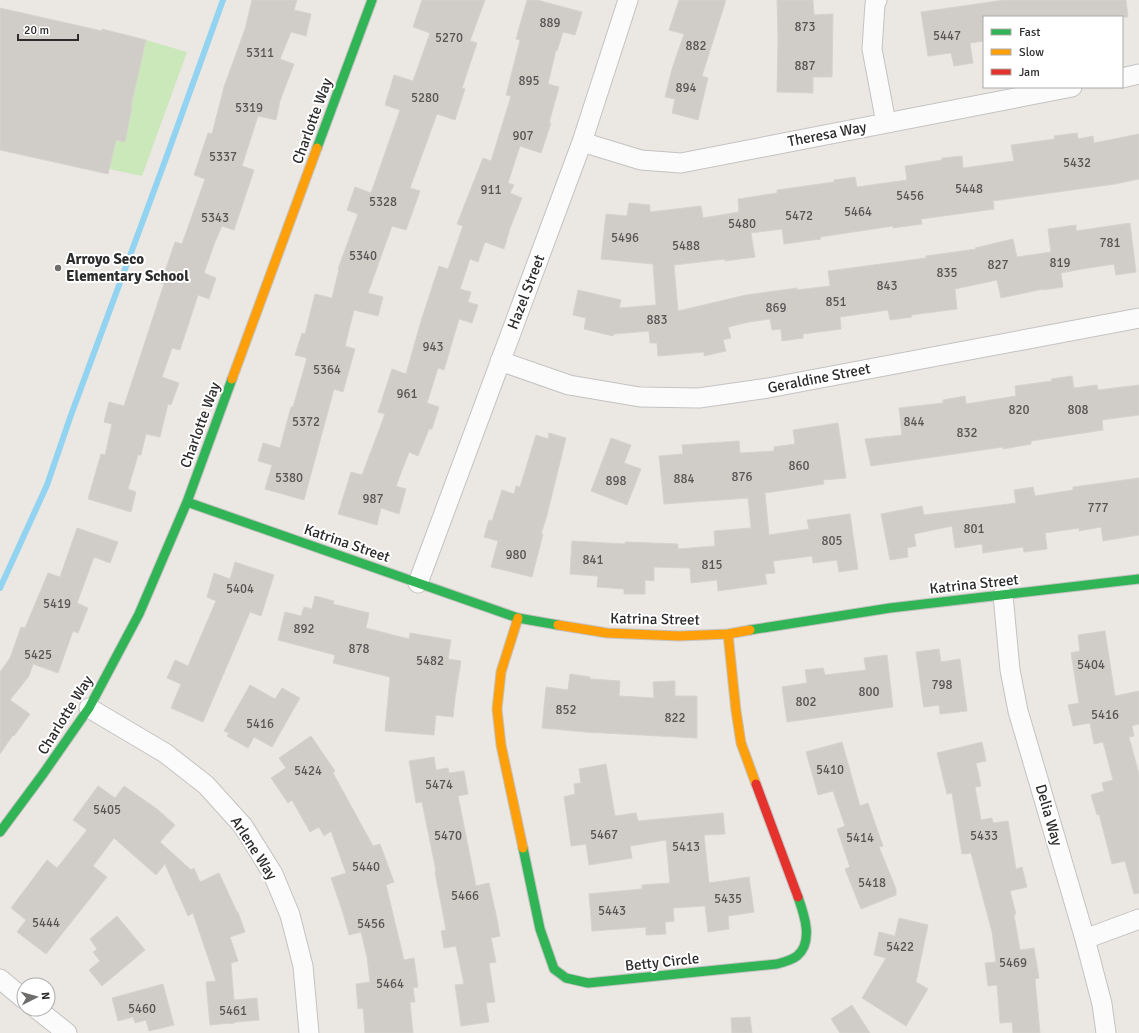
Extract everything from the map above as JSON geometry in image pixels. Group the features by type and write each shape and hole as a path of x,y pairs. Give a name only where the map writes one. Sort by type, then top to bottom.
{"street":[{"name":"Charlotte Way","path":"0,832 89,708 139,614 187,502 372,0"},
{"name":"Hazel Street","path":"418,583 582,142 628,0"},
{"path":"877,0 875,4 872,49 886,123"},
{"path":"1123,78 1139,74"},
{"name":"Theresa Way","path":"582,142 641,160 681,162 1067,88"},
{"name":"Geraldine Street","path":"500,361 569,385 640,397 699,398 768,388 1139,318"},
{"name":"Katrina Street","path":"187,502 518,618 606,633 679,636 728,634 890,608 1139,579"},
{"name":"Delia Way","path":"1003,595 1010,670 1018,710 1085,939 1102,1004 1106,1033"},
{"name":"Betty Circle","path":"518,618 501,672 497,709 501,745 540,929 554,969 566,978 588,984 777,964 797,957 804,950 806,933 804,914 741,743 728,634"},
{"name":"Arlene Way","path":"89,708 165,753 206,785 243,826 274,874 290,915 302,966 310,1033"},
{"path":"1085,939 1139,919"},
{"path":"0,980 16,992"},
{"path":"47,1017 67,1033"}],"green space":[{"path":"146,40 187,52 142,176 109,169 116,140 125,141"}],"building":[{"path":"252,0 297,0 294,10 311,14 306,36 291,32 280,59 294,64 280,101 276,120 258,116 242,166 254,170 234,230 222,226 204,273 216,278 209,299 198,295 180,350 172,348 162,377 179,383 171,405 168,404 160,437 146,434 141,455 138,455 128,489 136,492 131,512 88,499 101,454 105,455 112,424 104,422 109,402 124,406 164,284 161,283 175,242 182,244 205,179 194,175 208,133 212,134 224,87 245,29"},
{"path":"422,0 485,0 470,41 477,43 462,88 465,89 455,120 437,114 410,188 420,191 406,230 392,226 368,293 383,297 378,316 354,310 345,346 355,349 343,392 334,389 304,500 265,489 272,465 258,461 263,443 280,448 291,407 293,407 307,358 295,355 302,333 305,334 315,294 332,298 338,269 358,214 347,210 355,187 371,193 400,110 385,105 394,75 413,81 430,33 413,27"},
{"path":"527,0 537,0 582,12 575,35 563,32 557,51 556,50 548,84 559,87 549,123 551,123 541,153 520,146 508,183 514,185 510,193 522,198 510,228 504,249 485,242 478,262 470,259 460,289 471,292 468,302 478,305 472,323 459,319 444,370 438,368 427,403 439,407 432,429 429,429 418,456 409,452 396,486 406,489 399,514 381,508 377,525 338,514 351,472 362,475 385,414 378,412 392,369 406,374 439,266 448,269 463,226 457,224 483,158 491,161 511,96 506,95 520,40 516,39"},
{"path":"679,0 726,0 702,76 708,78 698,120 672,113 675,99 665,97 672,69 684,34 669,30"},
{"path":"777,0 813,0 814,15 833,14 832,77 813,77 813,93 777,92"},
{"path":"1004,0 1126,0 1128,17 983,16 983,41 970,43 973,63 954,66 951,53 928,56 921,12"},
{"path":"0,8 102,31 102,29 146,40 131,106 125,142 116,140 108,174 0,150"},
{"path":"1077,133 1078,139 1093,136 1094,143 1139,134 1139,179 1115,184 993,201 994,209 921,219 922,224 893,228 893,226 820,237 821,239 784,244 782,229 751,233 755,257 674,265 678,311 746,295 797,288 797,290 830,286 828,271 926,258 926,256 976,249 975,248 1013,239 1017,257 1051,252 1048,229 1076,225 1076,231 1130,223 1136,272 1116,275 1114,264 1061,273 1063,287 1043,289 1001,298 997,280 955,289 957,309 911,315 912,317 890,320 888,310 840,317 841,329 803,334 803,338 782,341 781,329 772,330 770,319 749,322 728,327 731,338 723,340 726,351 704,356 704,352 658,356 657,343 650,343 649,331 614,334 613,336 584,329 586,318 573,315 578,290 621,300 619,308 656,305 653,264 601,259 606,214 627,216 629,203 650,205 650,212 701,206 703,218 739,212 738,199 777,193 777,190 834,182 834,180 855,177 857,187 907,180 905,166 942,160 942,158 962,156 963,168 1014,161 1011,145 1055,139 1054,136"},
{"path":"1072,376 1074,388 1097,385 1098,390 1139,385 1139,415 1102,420 1103,430 1031,441 1031,444 871,466 865,439 902,435 899,408 943,403 943,400 965,396 966,404 1016,396 1015,386 1052,381 1051,379"},
{"path":"838,423 846,478 823,480 824,484 765,493 769,535 809,529 807,520 850,514 858,569 839,572 837,560 813,563 812,556 773,561 775,573 765,574 767,584 718,591 717,580 691,583 690,568 654,567 654,581 645,580 645,594 624,594 624,589 597,587 598,576 570,574 572,541 625,544 625,542 678,544 678,549 715,546 714,531 751,528 748,498 664,504 659,456 683,454 682,445 739,441 740,453 774,451 774,447 795,444 793,430"},
{"path":"549,433 566,438 541,534 543,534 532,577 491,567 498,541 484,537 489,520 492,521 502,490 514,494 516,486 520,487 536,435 548,439"},
{"path":"611,438 631,445 624,463 641,469 627,505 591,491"},
{"path":"1139,478 1139,535 1103,541 1101,527 1079,531 1079,528 1045,533 1047,549 1024,552 1023,547 983,553 982,544 955,548 952,526 914,534 916,546 907,548 908,557 890,560 881,514 922,506 924,515 1016,503 1014,490 1033,487 1035,496 1073,490 1073,487"},
{"path":"77,528 118,542 110,563 94,557 77,603 88,608 78,633 73,631 58,673 33,664 29,676 10,700 30,714 0,754 0,672 10,658 21,627 25,628 48,573 60,577"},
{"path":"235,562 274,575 261,616 250,612 203,722 171,708 181,684 167,678 175,660 188,666 216,601 207,597 214,573 230,579"},
{"path":"315,596 334,601 333,604 369,613 366,628 409,639 410,633 451,640 448,659 461,661 453,717 436,715 434,735 385,731 390,677 333,663 335,655 278,640 285,612 301,616 304,607 312,609"},
{"path":"1105,631 1115,696 1139,691 1139,724 1132,726 1134,736 1129,737 1139,774 1139,893 1134,894 1125,861 1112,864 1099,814 1097,815 1091,795 1104,791 1102,783 1113,780 1103,742 1094,744 1090,723 1073,726 1068,705 1079,703 1071,653 1080,651 1078,635"},
{"path":"939,649 941,662 960,659 967,711 940,714 939,705 924,707 916,652"},
{"path":"887,655 893,707 787,722 782,687 807,683 805,670 823,668 825,675 866,670 864,658"},
{"path":"570,674 590,677 590,679 620,681 619,696 654,698 653,682 675,681 675,696 697,696 697,738 585,732 542,728 546,687 568,690"},
{"path":"250,685 275,699 282,688 300,698 272,747 254,737 248,748 227,736 229,733 224,731"},
{"path":"311,736 335,771 333,773 373,846 380,844 394,882 386,885 404,960 414,958 418,987 413,988 415,1002 410,1002 413,1033 365,1033 363,1008 358,1009 356,984 370,982 367,957 361,932 349,935 331,878 346,873 331,831 324,836 319,827 310,832 292,800 288,803 271,778 286,768 279,758"},
{"path":"842,742 860,806 868,803 883,846 879,847 896,889 896,895 861,909 845,869 850,867 837,829 845,826 833,791 818,795 806,752"},
{"path":"982,742 986,761 976,763 981,786 975,787 981,820 992,818 993,823 1008,821 1016,869 1022,867 1027,887 1010,891 1016,914 1014,915 1020,950 1034,948 1039,978 1035,979 1040,1033 1013,1033 1012,1022 1000,1023 997,985 988,986 985,963 996,962 992,932 971,853 962,854 952,793 947,794 937,753"},
{"path":"434,757 436,770 448,768 449,773 464,771 468,794 458,796 476,886 489,883 497,919 500,936 491,938 496,962 489,963 495,1002 486,1003 489,1022 461,1026 455,985 464,984 456,946 444,948 441,931 446,930 436,871 422,802 416,803 409,761"},
{"path":"606,764 615,816 636,813 638,821 723,813 725,834 704,835 709,883 749,877 754,912 728,916 729,929 708,932 705,906 673,908 674,921 665,922 666,934 646,935 646,927 592,931 589,894 642,889 642,885 670,883 666,840 630,846 632,858 589,865 586,844 571,846 564,797 575,794 574,784 581,783 579,769"},
{"path":"98,786 115,798 124,786 157,809 175,825 160,842 191,870 194,868 200,882 219,873 238,912 245,932 230,937 238,961 231,963 234,1000 257,998 259,1020 210,1025 206,982 216,981 193,913 188,916 165,864 156,875 114,838 93,866 107,877 46,954 17,932 26,920 11,908 47,860 57,868 87,830 73,820"},
{"path":"117,916 145,950 102,986 89,970 100,961 93,952 97,949 90,939"},
{"path":"899,918 928,925 916,982 928,989 906,1026 862,998 886,958 874,955 879,932 895,936"},
{"path":"163,984 174,1025 149,1031 146,1020 135,1023 133,1017 118,1021 112,998"},
{"path":"852,1005 870,1033 840,1033 831,1019"},
{"path":"750,1017 752,1033 732,1033 731,1018"}],"waterway":[{"path":"0,588 47,485 71,415 223,0"}],"traffic: fast":[{"path":"317,148 372,0"},
{"path":"0,832 89,708 139,614 187,502 232,379"},
{"path":"187,502 518,618 558,625"},
{"path":"750,630 890,608 1139,579"},
{"path":"523,848 540,929 554,969 566,978 588,983 777,964 790,960 797,956 802,950 806,936 805,919 798,897"}],"traffic: slow":[{"path":"232,379 317,148"},
{"path":"518,618 501,672 497,709 501,745 523,848"},
{"path":"558,625 607,633 679,636 728,634 750,630"},
{"path":"728,634 741,743 756,784"}],"traffic: jam":[{"path":"756,784 798,897"}],"place":[{"name":"Arroyo Seco Elementary School","path":"58,268"}]}
